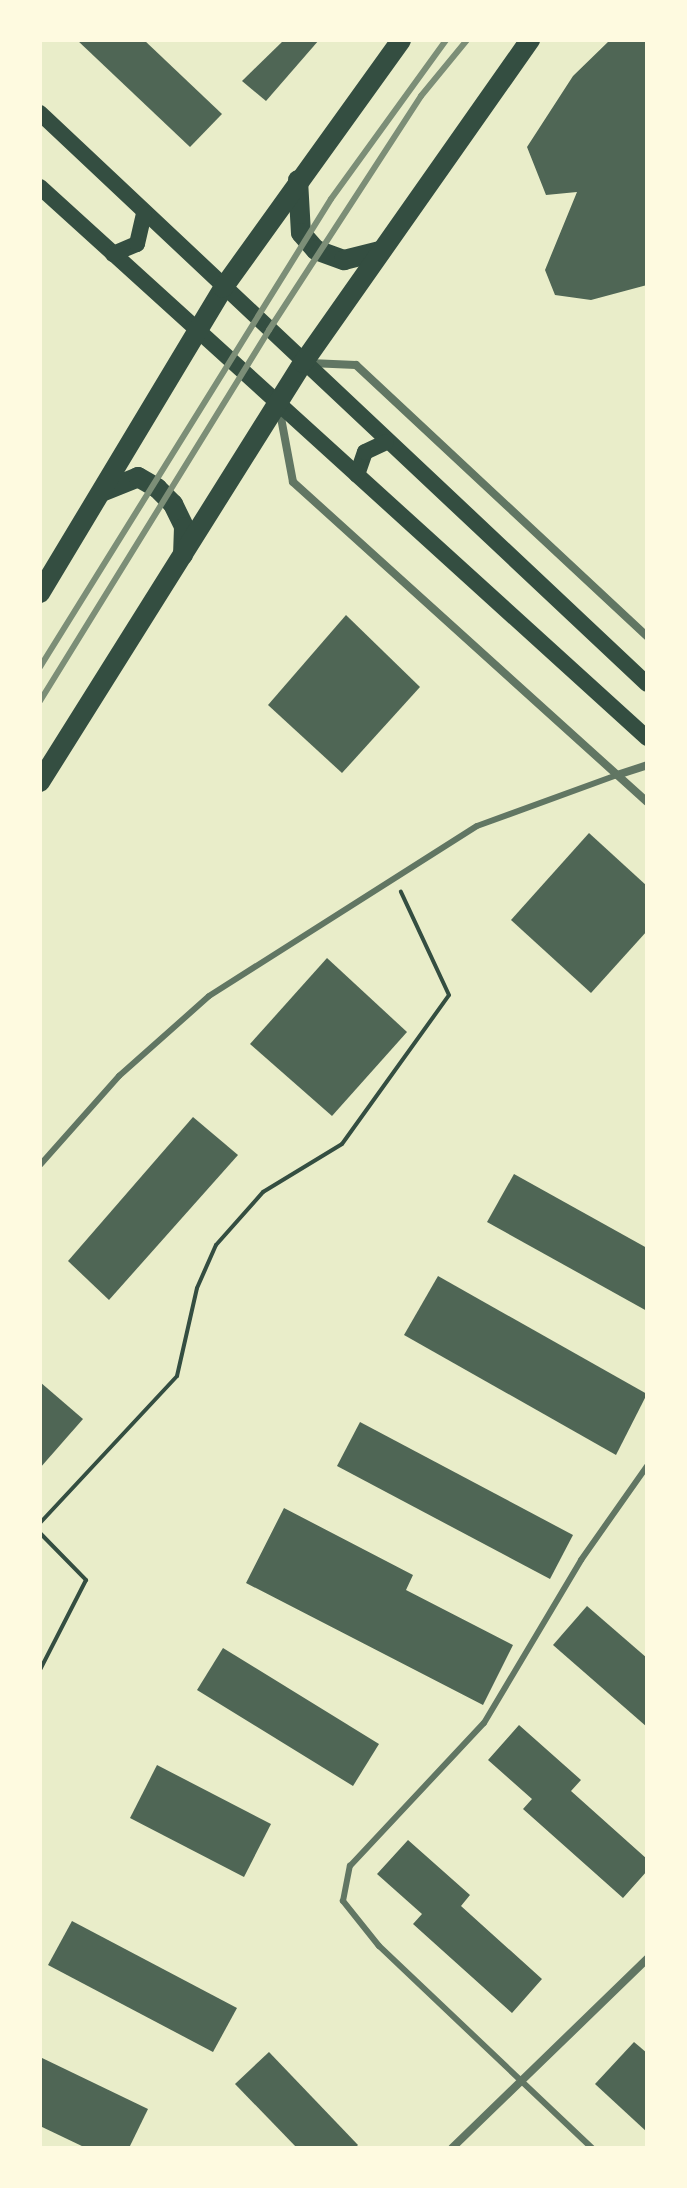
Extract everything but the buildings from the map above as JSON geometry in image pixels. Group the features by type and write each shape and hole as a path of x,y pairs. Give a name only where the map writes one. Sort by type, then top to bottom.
{"main road":[{"path":"40,593 223,288 401,40"},
{"path":"40,782 303,363 530,40"},
{"path":"40,113 386,442 647,684"},
{"path":"298,180 301,233 316,250 344,260 380,251"},
{"path":"40,187 647,738"},
{"path":"113,254 137,244 144,214"},
{"path":"357,475 365,452 386,442"},
{"path":"100,493 121,480 138,477 157,488 173,504 184,527 183,555"}],"street":[{"path":"303,363 356,365 647,636"},
{"path":"278,402 293,482 647,802"},
{"path":"617,775 647,765"},
{"path":"452,2148 647,1959"}],"lane":[{"path":"40,1165 119,1076 209,996 477,826 617,775"},
{"path":"592,2148 379,1946 343,1901 350,1866 484,1723 581,1560 647,1466"}],"path":[{"path":"40,1523 177,1376 197,1288 216,1245 263,1192 342,1144 449,995 395,879"},
{"path":"40,1533 86,1580 40,1670"}],"railway":[{"path":"40,667 331,199 446,40"},
{"path":"40,701 269,330 421,96 467,40"}]}
